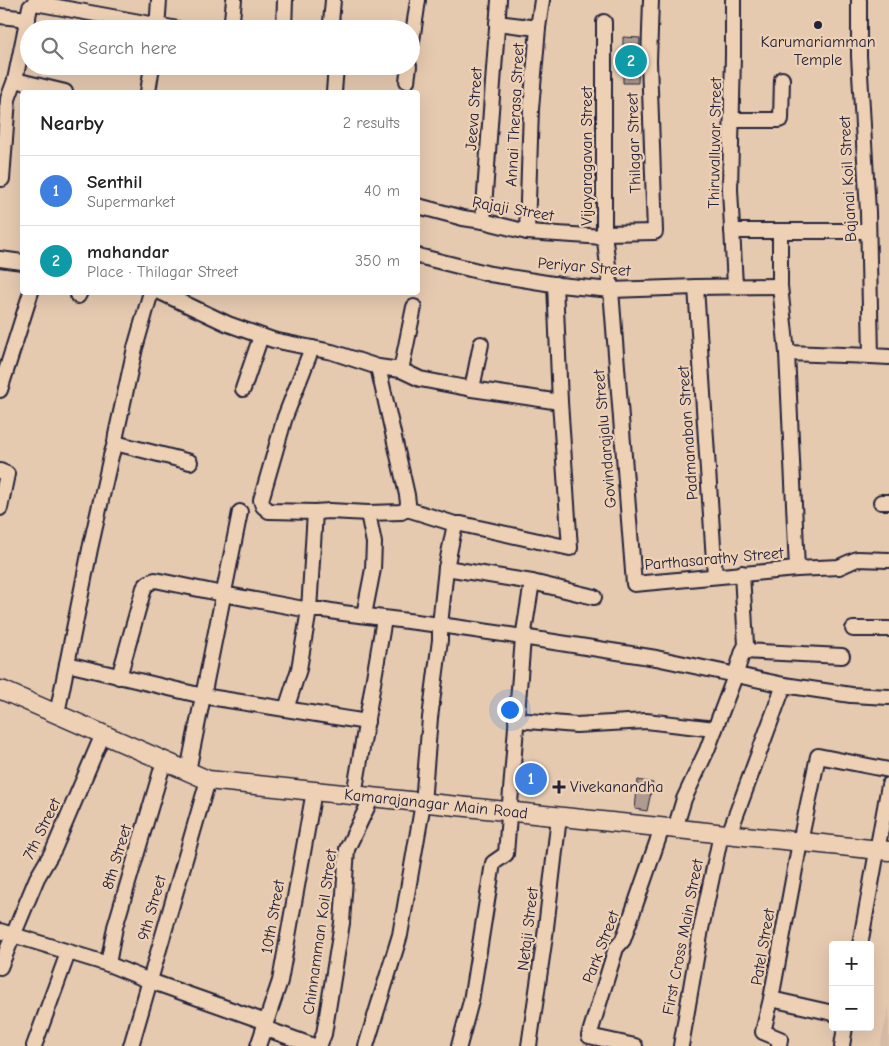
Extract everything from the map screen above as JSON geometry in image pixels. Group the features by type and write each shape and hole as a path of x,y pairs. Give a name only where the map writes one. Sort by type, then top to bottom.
{"main road":[{"name":"Kamarajanagar Main Road","path":"0,690 208,780 883,850"}],"street":[{"path":"158,20 159,0"},
{"path":"232,20 234,0"},
{"path":"284,20 285,0"},
{"path":"330,20 332,0"},
{"path":"415,20 418,0"},
{"name":"Jeeva Street","path":"483,221 499,0"},
{"name":"Annai Therasa Street","path":"527,232 531,108 542,0"},
{"name":"Thilagar Street","path":"604,235 655,232 649,61 651,0"},
{"name":"Thiruvalluvar Street","path":"733,0 730,189 735,286"},
{"name":"Bajanai Koil Street","path":"859,0 859,56 868,231 871,356"},
{"path":"0,16 28,19 30,7 35,3 121,20"},
{"name":"Vijayaragavan Street","path":"604,22 604,235 611,290"},
{"path":"497,23 538,28"},
{"path":"1,179 4,98 15,80 20,57"},
{"path":"148,90 151,75"},
{"path":"334,90 335,75"},
{"path":"407,81 408,75"},
{"path":"732,120 780,120 782,79"},
{"path":"15,80 57,90"},
{"name":"Rajaji Street","path":"420,207 527,232 604,235"},
{"path":"732,230 868,231"},
{"path":"780,231 780,286 787,353 796,569"},
{"name":"Periyar Street","path":"420,256 490,274 611,290 780,286"},
{"path":"0,259 20,262"},
{"path":"312,348 286,417 261,500 263,506 269,511 368,513 401,512 407,509 455,524 570,548 560,402 555,284"},
{"name":"Padmanaban Street","path":"696,287 715,576"},
{"name":"Govindarajalu Street","path":"611,290 634,584"},
{"path":"0,390 30,295"},
{"path":"57,714 92,541 135,348 150,295"},
{"path":"166,295 228,324 273,340 332,352 378,367 401,370 420,379 560,402"},
{"path":"401,370 414,307"},
{"path":"243,389 261,336"},
{"path":"472,389 481,344"},
{"path":"787,353 889,358"},
{"path":"378,367 407,495 407,509"},
{"path":"115,443 190,462"},
{"path":"0,471 6,474 0,508"},
{"path":"188,771 240,512"},
{"path":"286,710 299,669 308,610 316,512"},
{"path":"364,616 373,568 374,543 368,513"},
{"path":"366,1046 400,935 423,803 446,568 455,524"},
{"name":"Parthasarathy Street","path":"634,584 796,569 839,567 857,559 889,560"},
{"path":"446,568 532,582 594,597"},
{"path":"669,828 707,750 746,645 742,574"},
{"path":"119,677 146,584 155,580 308,610 325,610 343,614 440,625 656,658 784,685 851,695 889,697"},
{"path":"460,1046 471,1002 493,863 506,854 523,638 532,582"},
{"name":"Chinnamman Koil Street","path":"319,1046 324,1034 342,923 347,849 363,796 367,722 384,619"},
{"path":"853,629 889,629"},
{"path":"743,651 842,656"},
{"path":"67,664 202,696 367,722"},
{"name":"First Cross Main Street","path":"681,1046 701,929 725,834 784,685"},
{"path":"516,720 576,725 646,721 715,729"},
{"name":"7th Street","path":"0,967 7,933 54,849 103,734"},
{"path":"800,842 818,756 889,770"},
{"name":"8th Street","path":"108,964 114,927 164,761"},
{"name":"9th Street","path":"131,1046 208,780"},
{"path":"861,941 883,850 889,785"},
{"name":"10th Street","path":"258,1046 280,981 314,791"},
{"name":"Netaji Street","path":"529,1046 545,936 559,817"},
{"name":"Park Street","path":"632,1046 590,1036 616,948 623,940 669,828"},
{"name":"Patel Street","path":"779,1046 780,1039 763,1032 771,999 800,842"},
{"path":"7,933 108,964 314,1046"},
{"path":"34,1046 68,953"},
{"path":"771,999 829,1012"},
{"path":"842,1046 844,1031"}],"shaded area":[{"path":"889,1007 889,1046 880,1046"}],"building":[{"path":"623,37 640,38 638,83 623,83"},
{"path":"638,780 653,783 647,811 635,809"}],"place":[{"name":"Karumariamman Temple","path":"818,25"},
{"name":"mahandar","path":"631,61"},
{"name":"Senthil","path":"531,779"},
{"name":"Vivekanandha","path":"559,787"}]}
